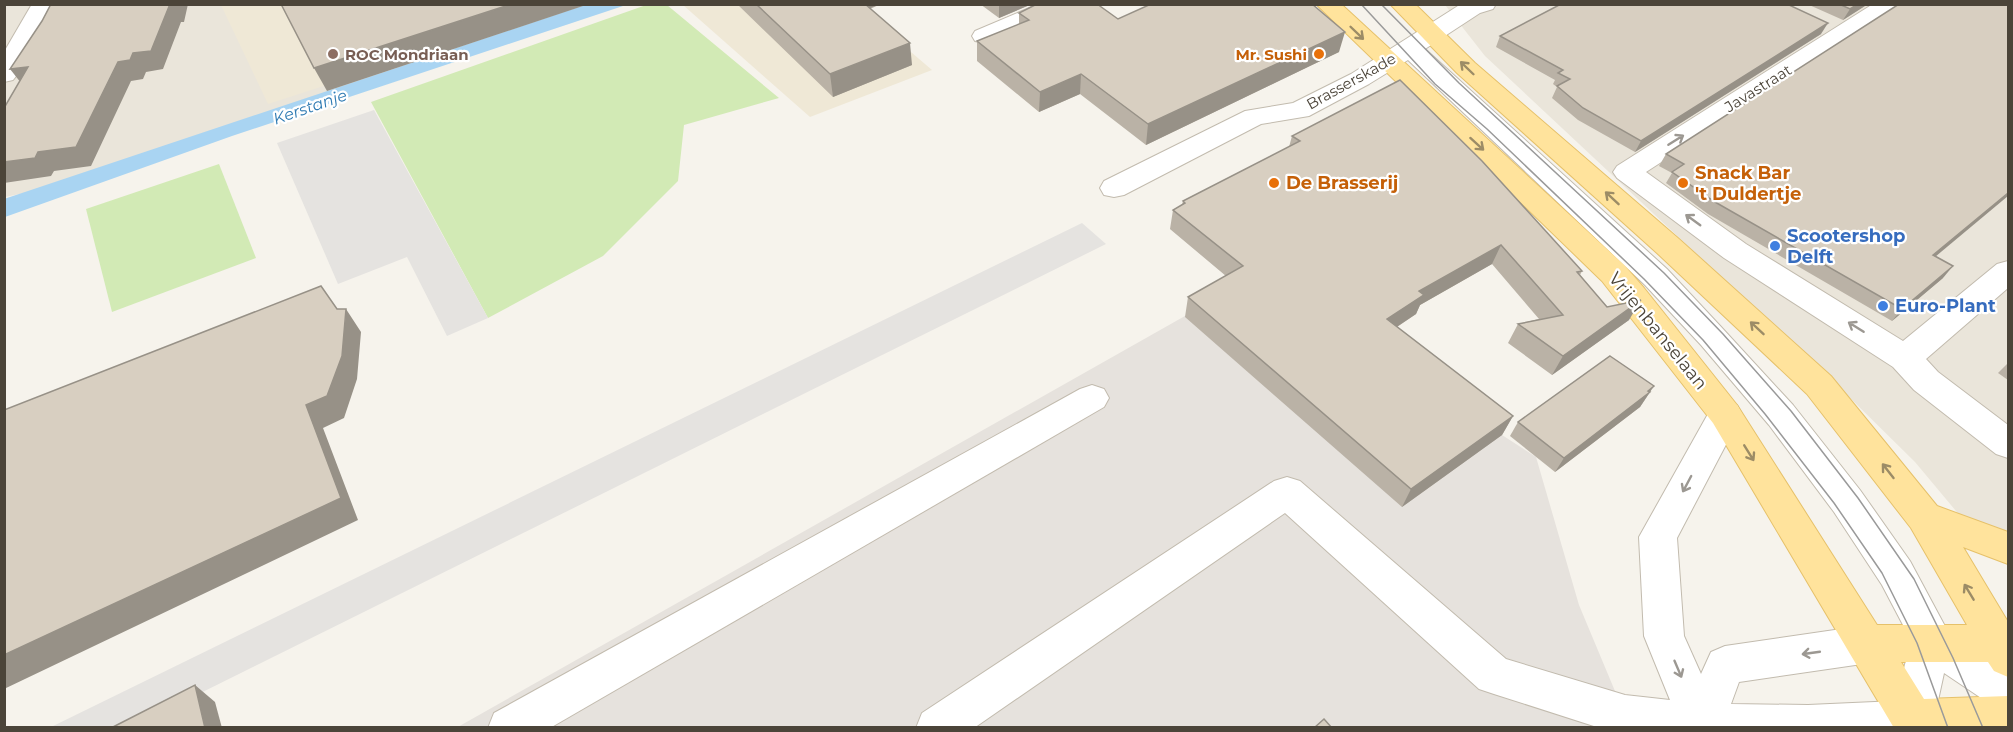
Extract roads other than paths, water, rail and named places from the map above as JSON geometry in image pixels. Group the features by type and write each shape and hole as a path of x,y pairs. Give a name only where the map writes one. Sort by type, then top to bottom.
{"main road":[{"name":"Vrijenbanselaan","path":"1327,4 1410,48 1466,68 1668,246 1819,385 1924,517 2005,648"},
{"name":"Vrijenbanselaan","path":"1401,4 1410,48 1508,173 1633,296 1725,414 1869,644 1916,724"},
{"path":"1924,517 2008,548"},
{"path":"1869,644 1933,643 2005,648"},
{"path":"1916,724 2008,716"}],"street":[{"path":"4,75 44,4"},
{"path":"984,36 1061,4"},
{"name":"Brasserskade","path":"1114,188 1254,117 1300,110 1410,48 1472,8 1485,4"},
{"name":"Javastraat","path":"1735,251 1627,172 1834,28 1890,4"},
{"name":"Vrijenbanselaan","path":"1410,48 1656,277 1728,354 1780,415 1847,501 1896,573 1933,643 2008,692"},
{"path":"1668,246 1735,251 1905,358 1926,381 2008,444"},
{"path":"1905,358 2008,272"},
{"path":"509,728 1092,399"},
{"path":"1702,726 1664,636 1658,537 1725,414"},
{"path":"937,728 1287,492 1494,675 1625,715 1702,726 1916,724 1925,664 1933,643"},
{"path":"1702,726 1725,665 1869,644"}],"water":[{"name":"Kerstanje","path":"585,5 626,5 232,136 5,217 4,199"}],"tram line":[{"path":"1361,4 1435,84 1487,129 1644,279 1703,340 1765,414 1834,503 1882,573 1917,643 1948,728"},
{"path":"1381,4 1459,83 1664,273 1723,334 1791,411 1858,498 1914,579 1953,658 1983,728"}],"place":[{"name":"ROC Mondriaan","path":"333,54"},
{"name":"Mr. Sushi","path":"1319,54"},
{"name":"De Brasserij","path":"1274,183"},
{"name":"Snack Bar 't Duldertje","path":"1683,183"},
{"name":"Scootershop Delft","path":"1775,246"},
{"name":"Euro-Plant","path":"1883,306"}]}
